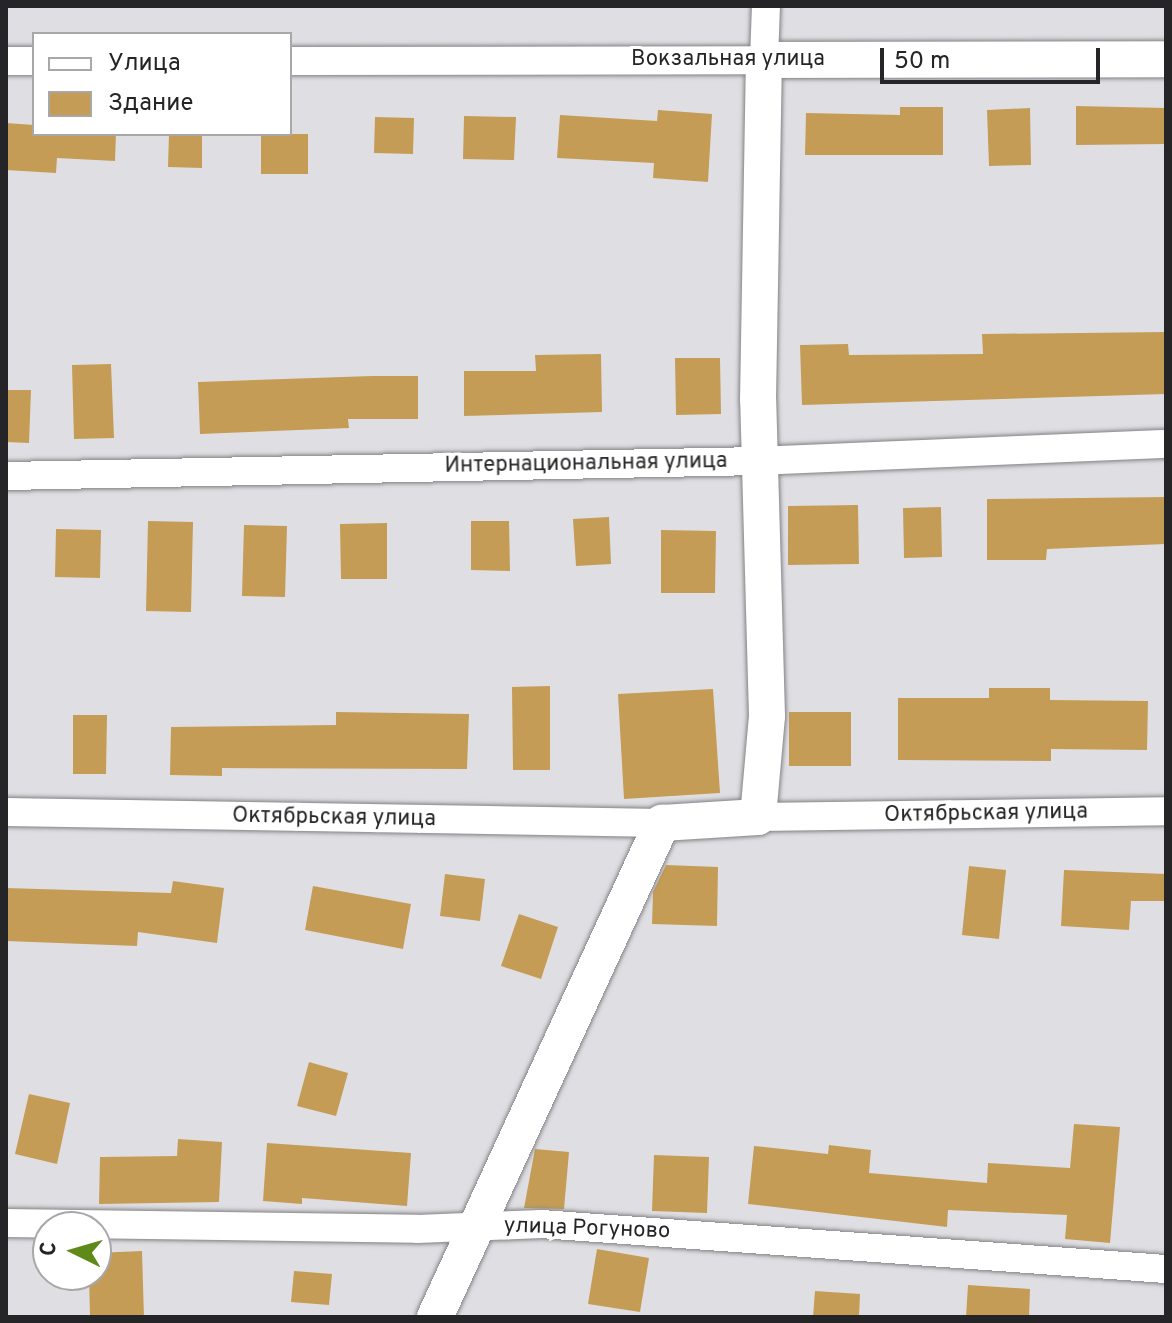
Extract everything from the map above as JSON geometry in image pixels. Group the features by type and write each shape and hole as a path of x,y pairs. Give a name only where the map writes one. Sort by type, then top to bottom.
{"street":[{"path":"435,1317 482,1225 662,823 758,817 767,716 758,461 766,6"},
{"name":"Вокзальная улица","path":"292,61 1166,59"},
{"path":"6,61 32,61"},
{"name":"Интернациональная улица","path":"6,476 758,461 1166,444"},
{"name":"Октябрьская улица","path":"758,817 1166,811"},
{"name":"Октябрьская улица","path":"6,812 662,823"},
{"name":"улица Рогуново","path":"6,1223 541,1224 1166,1269"}],"building":[{"path":"1076,106 1166,108 1166,144 1076,145"},
{"path":"900,107 943,107 943,155 805,155 806,113 900,115"},
{"path":"1030,108 1031,165 989,166 987,110"},
{"path":"658,110 712,114 708,182 653,178 654,163 557,158 560,115 657,121"},
{"path":"464,116 516,117 514,160 463,159"},
{"path":"375,117 414,118 413,154 374,153"},
{"path":"6,123 32,125 32,136 116,136 115,161 57,158 56,173 6,170"},
{"path":"308,134 308,174 261,174 261,136"},
{"path":"169,136 202,136 202,168 168,167"},
{"path":"1166,332 1166,394 802,405 800,345 848,344 849,355 983,354 982,334"},
{"path":"601,354 602,412 464,416 464,371 536,371 535,355"},
{"path":"675,358 720,358 721,414 676,415"},
{"path":"111,364 114,438 74,439 72,365"},
{"path":"418,376 418,419 348,419 349,428 200,434 198,382"},
{"path":"6,390 31,390 29,443 6,442"},
{"path":"1166,497 1166,544 1047,549 1046,560 987,560 987,499"},
{"path":"858,505 859,564 788,565 788,506"},
{"path":"941,507 942,557 904,558 903,508"},
{"path":"609,517 611,564 576,566 573,519"},
{"path":"148,521 193,522 191,612 146,611"},
{"path":"471,521 509,521 510,571 471,570"},
{"path":"387,523 387,579 341,579 340,524"},
{"path":"244,525 287,526 285,597 242,596"},
{"path":"56,529 101,530 100,578 55,577"},
{"path":"661,530 716,531 715,593 661,593"},
{"path":"550,686 550,770 513,770 512,687"},
{"path":"989,688 1050,688 1050,700 1148,701 1147,750 1051,749 1051,761 898,760 898,698 989,698"},
{"path":"713,689 720,793 624,799 618,694"},
{"path":"336,712 469,714 467,769 222,768 222,776 170,775 171,727 336,725"},
{"path":"789,712 851,712 851,766 789,766"},
{"path":"73,715 107,715 106,774 73,774"},
{"path":"666,865 718,867 717,926 652,924 653,892"},
{"path":"969,866 1006,870 999,939 962,935"},
{"path":"1064,870 1166,874 1166,901 1131,901 1129,930 1061,926"},
{"path":"445,874 485,879 480,921 440,916"},
{"path":"173,881 224,888 217,943 138,932 137,946 6,941 6,888 171,893"},
{"path":"313,886 411,904 403,949 305,930"},
{"path":"519,914 558,927 541,979 501,966"},
{"path":"309,1062 348,1073 336,1116 297,1106"},
{"path":"29,1094 70,1103 57,1164 15,1154"},
{"path":"1074,1124 1120,1127 1110,1243 1065,1239 1067,1215 948,1210 947,1227 748,1204 754,1146 828,1154 829,1145 871,1150 869,1173 987,1183 988,1163 1070,1168"},
{"path":"178,1139 222,1142 219,1202 99,1204 100,1157 177,1156"},
{"path":"267,1143 411,1153 407,1206 302,1198 302,1204 263,1201"},
{"path":"535,1149 569,1152 564,1209 524,1208"},
{"path":"654,1155 709,1157 707,1213 652,1211"},
{"path":"597,1249 649,1258 640,1312 588,1304"},
{"path":"142,1251 144,1317 90,1317 89,1291 112,1291 112,1252"},
{"path":"294,1271 332,1274 329,1305 291,1302"},
{"path":"968,1285 1030,1289 1029,1317 966,1317"},
{"path":"815,1291 860,1294 859,1317 813,1317"}]}
